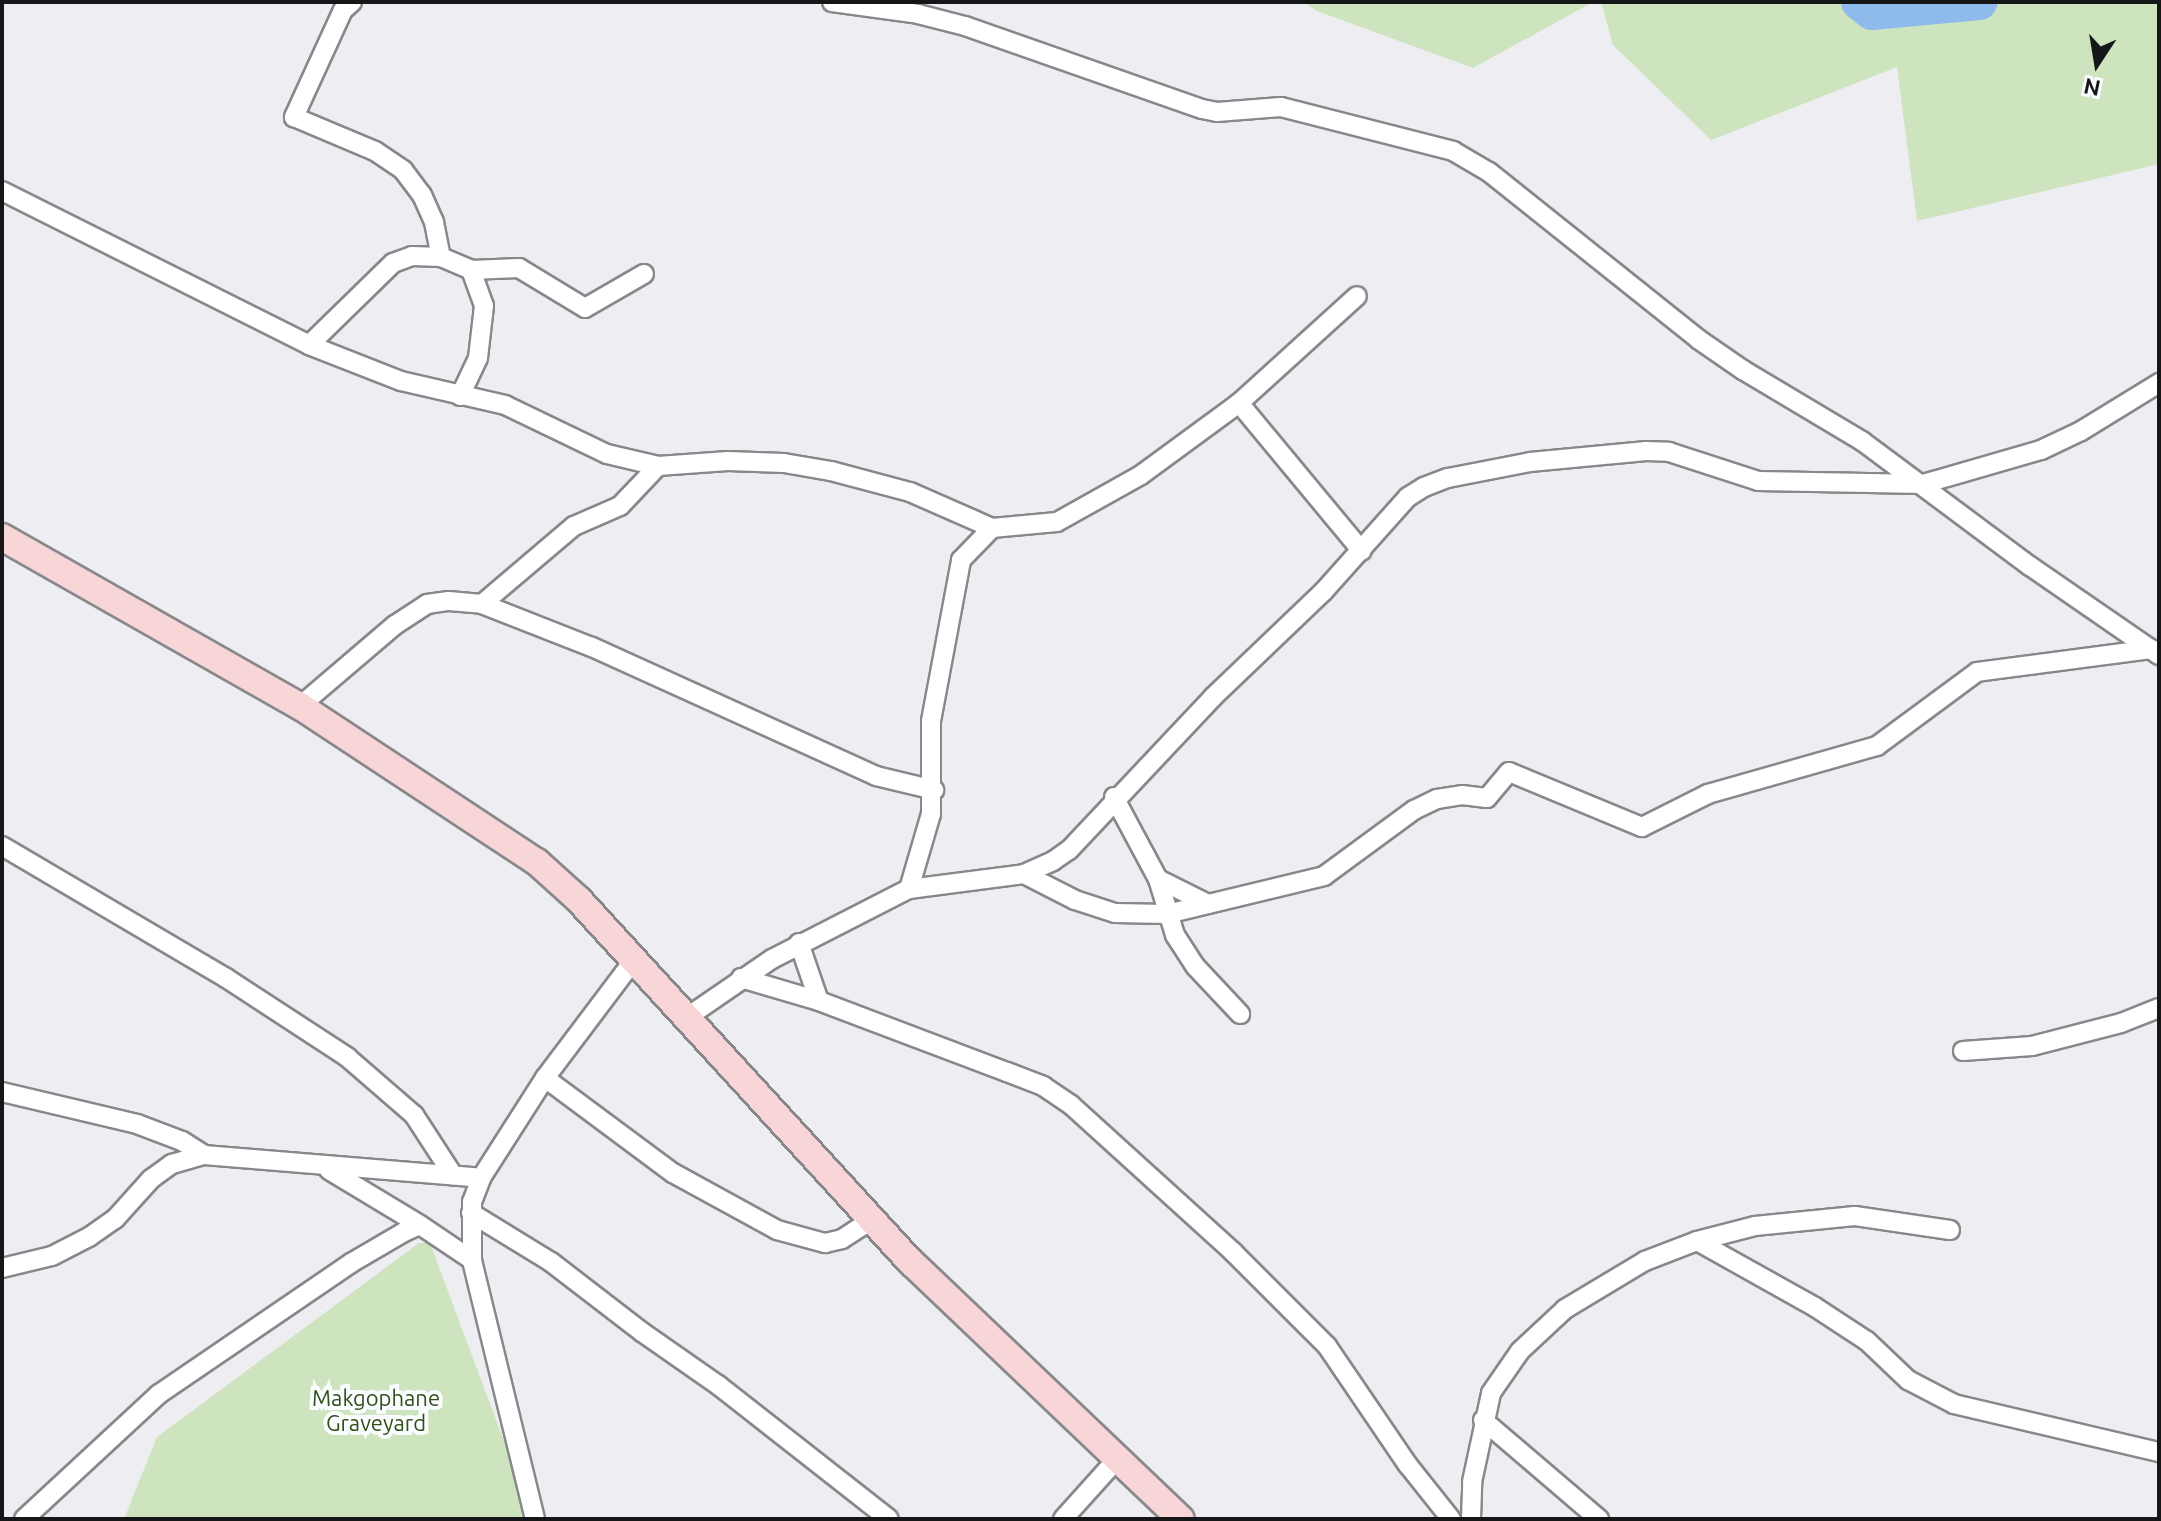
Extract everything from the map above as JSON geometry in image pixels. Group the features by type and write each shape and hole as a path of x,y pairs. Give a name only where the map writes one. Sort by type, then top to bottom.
{"street":[{"path":"352,2 343,10 294,117 375,151 403,170 428,208 441,257"},
{"path":"832,2 918,14 965,26 1202,109 1217,112 1281,107 1453,151 1489,172 1698,339 1923,484 2030,566 2155,652"},
{"path":"2,191 309,345 401,381 505,405 607,454 658,466 728,461 784,463 831,471 910,492 992,528 1057,522 1073,516 1141,475 1239,403 1357,296"},
{"path":"309,345 393,263 412,256 441,257 471,270 519,268 585,308 644,274"},
{"path":"460,396 478,358 483,336 484,306 471,270"},
{"path":"686,1018 741,978 799,943 909,889 1024,874 1069,850 1114,797 1362,551 1408,497 1424,487 1448,478 1530,462 1646,451 1669,452 1758,481 1923,484 2041,450 2081,431 2159,383"},
{"path":"1239,403 1362,551"},
{"path":"482,604 574,526 620,506 658,466"},
{"path":"909,889 927,838 934,790 931,721 957,576 961,560 992,528"},
{"path":"2,537 300,706 537,862 578,899 912,1263 1181,1519"},
{"path":"300,706 395,625 427,604 449,601 482,604 592,647 876,776 934,790"},
{"path":"1024,874 1075,900 1115,913 1167,914 1324,876 1414,810 1437,799 1462,795 1487,798 1509,772 1642,827 1708,794 1877,746 1977,672 2155,652"},
{"path":"1114,797 1158,879 1167,914 1195,966 1240,1014"},
{"path":"2,846 213,970 347,1057 414,1115 453,1175"},
{"path":"1158,879 1208,904"},
{"path":"799,943 819,1001"},
{"path":"535,1519 472,1260 471,1213 481,1178 545,1078 634,960"},
{"path":"741,978 819,1001 1043,1086 1071,1105 1233,1252 1327,1346 1408,1465 1451,1519"},
{"path":"1963,1051 2032,1046 2121,1023 2159,1008"},
{"path":"545,1078 673,1173 777,1230 825,1243 842,1239 873,1219"},
{"path":"2,1092 137,1124 182,1141 204,1155"},
{"path":"2,1268 52,1256 89,1237 115,1219 151,1179 172,1164 204,1155 481,1178"},
{"path":"323,1167 472,1260"},
{"path":"471,1213 551,1262 718,1385 889,1519"},
{"path":"1471,1519 1472,1482 1491,1393 1520,1351 1565,1309 1645,1261 1697,1241 1755,1226 1855,1216 1950,1230"},
{"path":"24,1519 159,1394 351,1263 420,1225"},
{"path":"1697,1241 1815,1307 1867,1341 1908,1380 1954,1404 2159,1452"},
{"path":"1483,1420 1599,1519"},
{"path":"1063,1519 1118,1458"}],"green space":[{"path":"1303,2 1593,2 1473,68 1317,11"},
{"path":"1601,2 2159,2 2159,164 1917,221 1897,67 1711,140 1613,45"},
{"name":"Makgophane Graveyard","path":"419,1243 430,1243 533,1519 124,1519 157,1437"}],"waterway":[{"path":"1859,2 1872,12 1980,2"}]}
